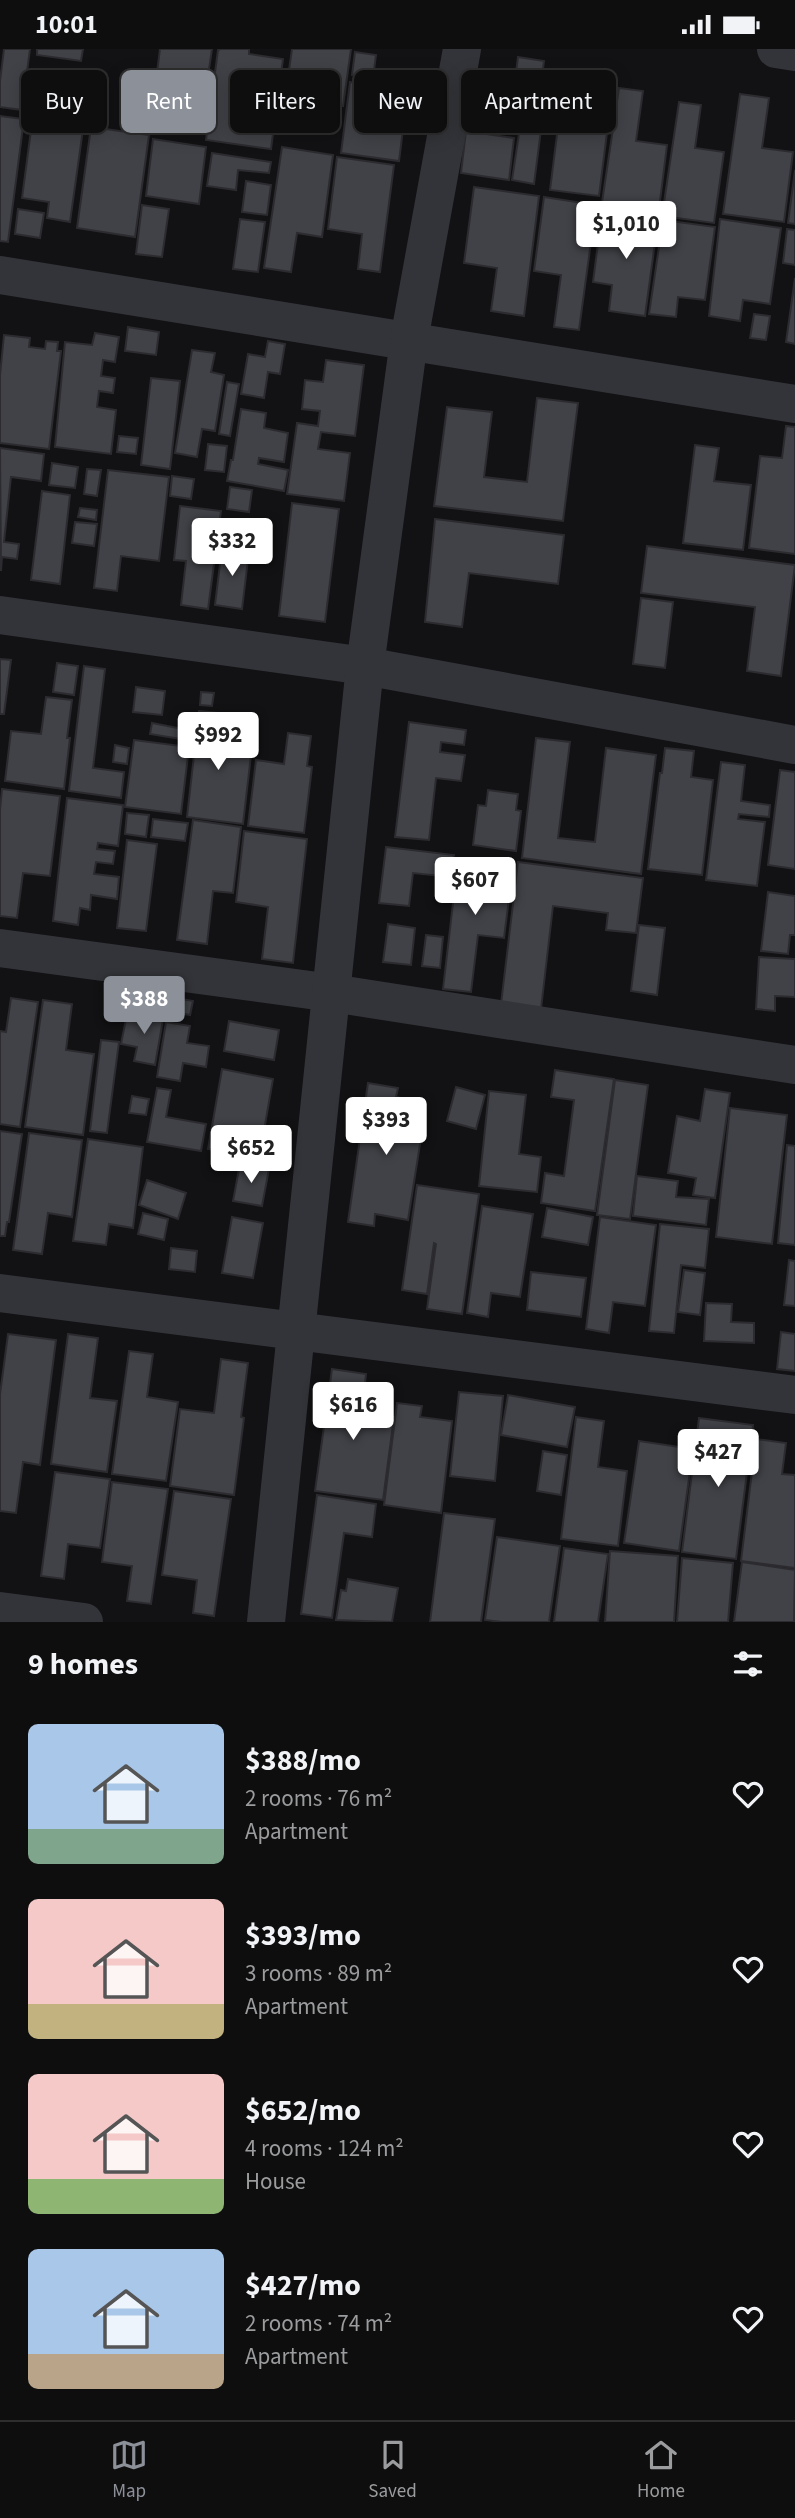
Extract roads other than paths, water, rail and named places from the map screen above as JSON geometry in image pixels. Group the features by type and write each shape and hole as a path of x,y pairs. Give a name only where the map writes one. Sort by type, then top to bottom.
{"street":[{"path":"266,1622 365,666 409,340 462,49"},
{"path":"776,49 795,52"},
{"path":"0,275 795,404"},
{"path":"0,615 365,666 795,745"},
{"path":"0,948 332,993 795,1065"},
{"path":"0,1293 795,1395"},
{"path":"0,1611 84,1622"}]}
